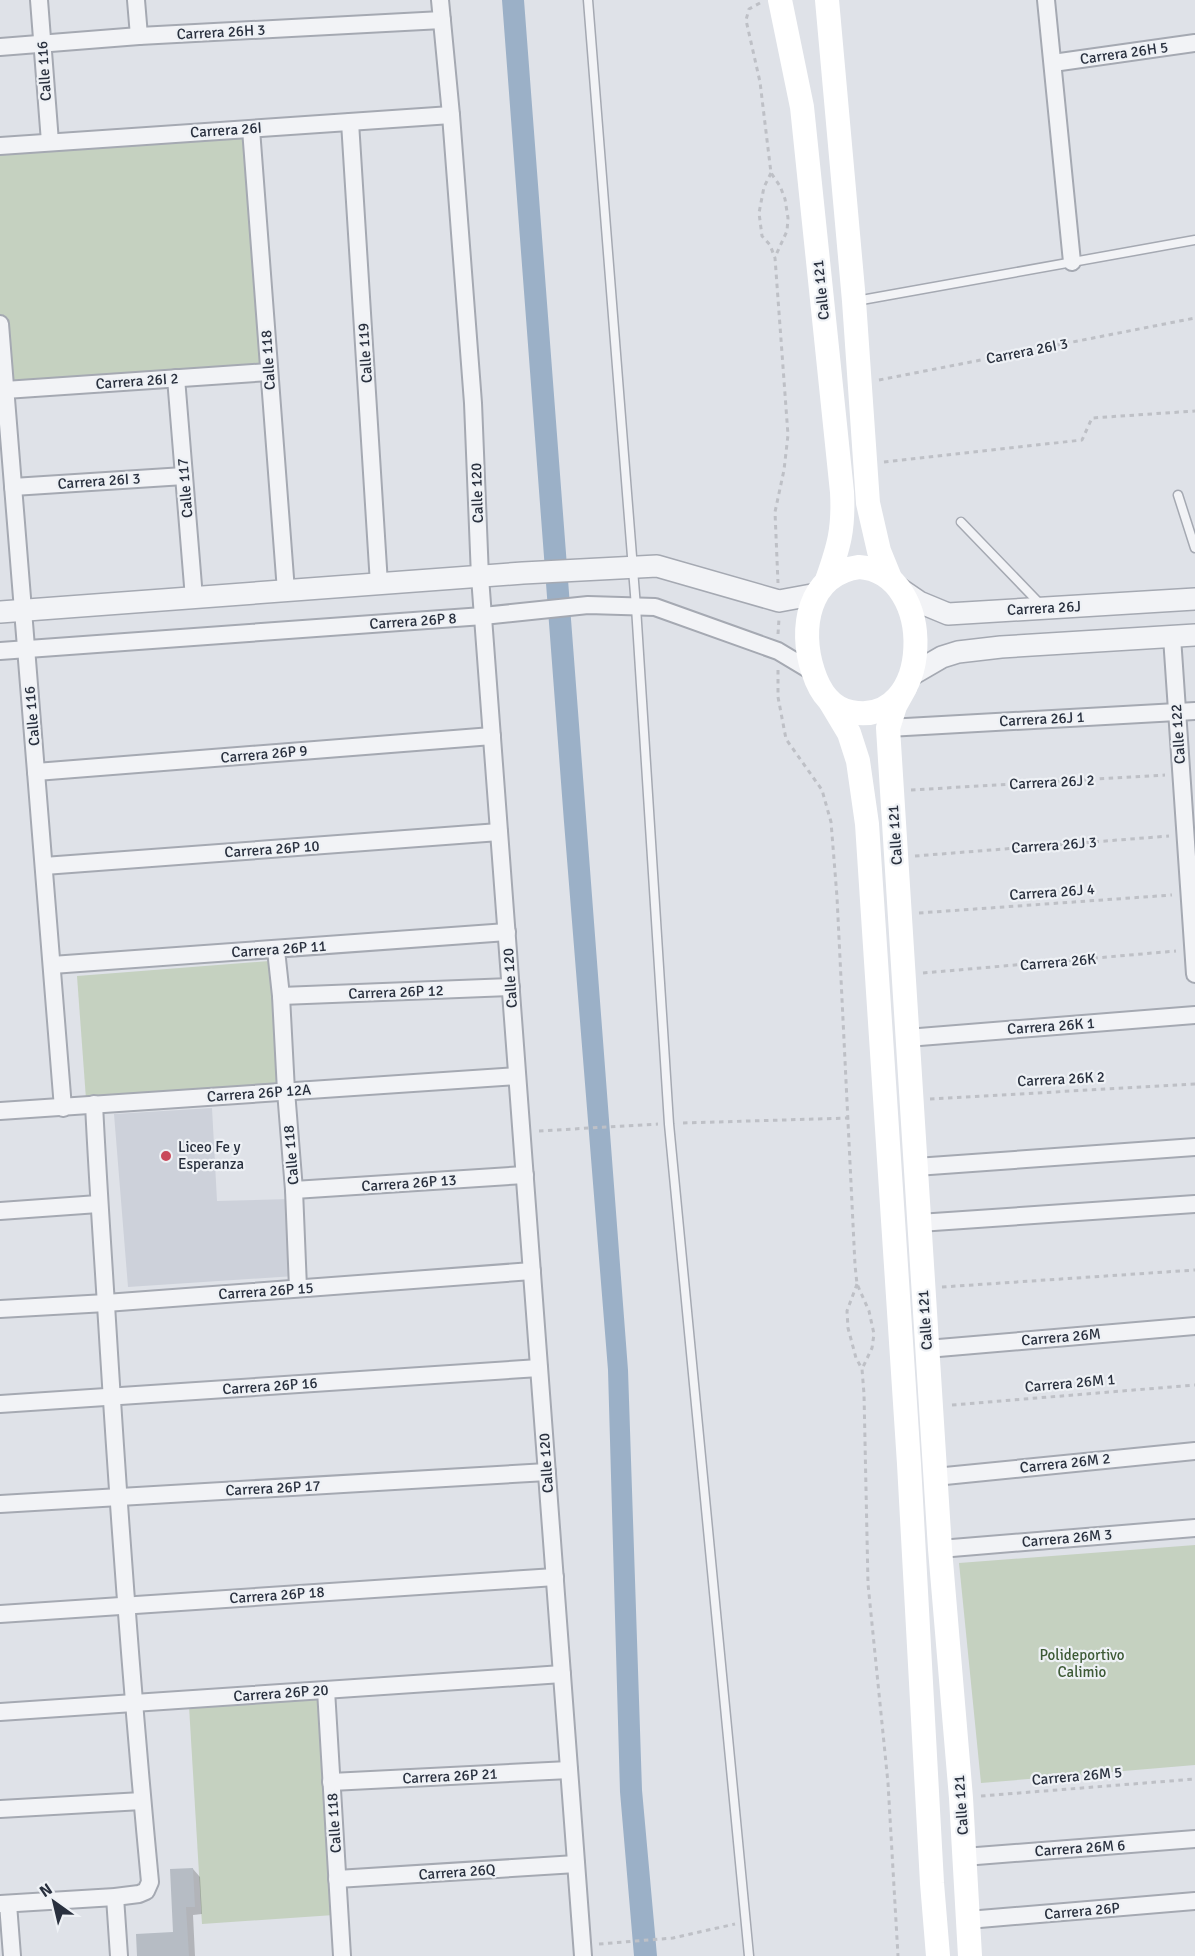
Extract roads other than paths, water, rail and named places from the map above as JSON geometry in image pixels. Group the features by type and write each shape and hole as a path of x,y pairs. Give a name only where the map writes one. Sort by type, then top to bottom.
{"main road":[{"name":"Calle 121","path":"780,0 802,107 842,492 843,517 839,545 822,587"},
{"name":"Calle 121","path":"827,0 854,301 868,503 876,541 895,584"},
{"path":"859,567 881,572 895,584 911,611 914,626 916,646 908,681 890,704 868,713 846,711 831,703 813,672 806,637 811,609 822,587 840,571 859,567"},
{"name":"Calle 121","path":"908,681 895,706 888,728 935,1477 961,1798 970,1956"},
{"name":"Calle 121","path":"831,703 849,733 858,761 867,824 909,1464 931,1872 938,1956"}],"street":[{"name":"Calle 116","path":"39,0 50,142"},
{"path":"136,0 138,36"},
{"name":"Calle 120","path":"440,0 473,403 480,577 583,1956"},
{"path":"1046,0 1072,262"},
{"name":"Carrera 26H 3","path":"0,47 138,36 442,20"},
{"name":"Carrera 26H 5","path":"1053,63 1195,43"},
{"name":"Carrera 26I","path":"0,146 451,115"},
{"name":"Calle 119","path":"350,122 379,584"},
{"name":"Calle 118","path":"251,129 285,591"},
{"name":"Calle 116","path":"0,324 63,1108"},
{"name":"Carrera 26I 2","path":"5,390 269,372"},
{"name":"Calle 117","path":"177,378 194,598"},
{"name":"Carrera 26I 3","path":"13,487 184,476"},
{"path":"0,612 523,573 657,566 779,600 822,587"},
{"name":"Carrera 26J","path":"895,584 919,602 948,614 1195,599"},
{"name":"Carrera 26P 8","path":"0,651 483,616 588,605 655,607 778,651 813,672"},
{"path":"908,681 942,657 958,652 1001,647 1195,635"},
{"name":"Calle 122","path":"1172,637 1177,712 1188,773 1189,894 1195,974"},
{"name":"Carrera 26J 1","path":"888,728 1195,711"},
{"name":"Carrera 26P 9","path":"36,772 492,736"},
{"name":"Carrera 26P 10","path":"44,866 499,832"},
{"name":"Carrera 26P 11","path":"52,965 507,932"},
{"name":"Calle 118","path":"276,950 294,1190 298,1288"},
{"name":"Carrera 26P 12","path":"281,996 511,987"},
{"name":"Carrera 26K 1","path":"908,1038 1195,1015"},
{"name":"Carrera 26P 12A","path":"0,1111 518,1076"},
{"path":"12,1956 4,1904 139,1894 147,1891 150,1882 117,1497 98,1204 94,1104"},
{"path":"916,1167 1195,1147"},
{"name":"Carrera 26P 13","path":"294,1190 525,1175"},
{"path":"0,1211 98,1204"},
{"path":"919,1223 1195,1204"},
{"name":"Carrera 26P 15","path":"0,1309 532,1271"},
{"name":"Carrera 26M","path":"927,1349 1195,1326"},
{"name":"Carrera 26P 16","path":"0,1404 539,1368"},
{"name":"Carrera 26M 2","path":"935,1477 1195,1450"},
{"name":"Carrera 26P 17","path":"0,1504 547,1472"},
{"name":"Carrera 26M 3","path":"940,1550 1195,1528"},
{"name":"Carrera 26P 18","path":"0,1614 555,1577"},
{"name":"Carrera 26P 20","path":"0,1712 562,1674"},
{"name":"Calle 118","path":"326,1690 342,1956"},
{"name":"Carrera 26P 21","path":"331,1782 569,1770"},
{"path":"0,1809 142,1801"},
{"name":"Carrera 26M 6","path":"964,1857 1195,1839"},
{"name":"Carrera 26Q","path":"338,1879 576,1864"},
{"path":"115,1897 119,1956"},
{"name":"Carrera 26P","path":"968,1920 1195,1901"}],"lane":[{"path":"588,0 636,607 669,1124 749,1956"},
{"path":"854,301 1195,240"},
{"path":"1178,495 1195,548"},
{"path":"961,522 1043,608"}],"water":[{"path":"502,0 524,0 628,1370 642,1790 657,1956 634,1956 620,1792 608,1370"}],"place":[{"name":"Liceo Fe y Esperanza","path":"166,1156"}],"park label":[{"name":"Polideportivo Calimio","path":"1082,1664"}]}
